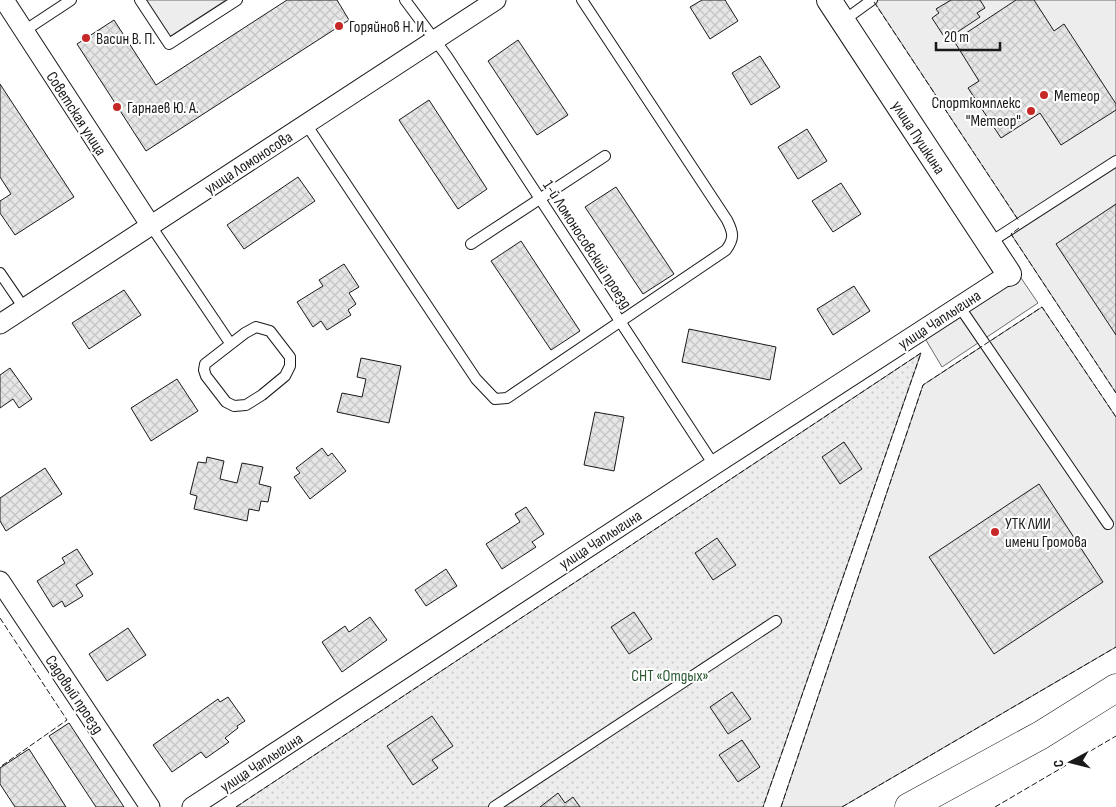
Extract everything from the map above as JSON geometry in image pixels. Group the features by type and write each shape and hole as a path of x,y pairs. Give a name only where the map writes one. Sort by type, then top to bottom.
{"main road":[{"path":"909,807 1041,735 1116,688"}],"street":[{"name":"Советская улица","path":"4,0 152,226"},
{"name":"улица Ломоносова","path":"0,324 496,0"},
{"name":"улица Пушкина","path":"829,0 1009,274"},
{"name":"улица Чаплыгина","path":"192,807 714,464 1009,274"},
{"name":"Садовый проезд","path":"0,581 150,807"}],"lane":[{"path":"24,31 72,0"},
{"path":"140,0 169,44 237,0"},
{"name":"1-й Ломоносовский проезд","path":"405,0 446,55 714,464"},
{"path":"306,124 476,379 495,399 507,398 726,250 732,243 734,234 728,220 582,0"},
{"path":"843,21 872,0"},
{"path":"471,244 605,156"},
{"path":"989,243 1116,161"},
{"path":"152,226 230,343"},
{"path":"0,273 24,308"},
{"path":"959,306 1108,524"},
{"path":"260,327 270,331 290,357 290,366 285,376 262,395 241,407 226,402 206,376 204,370 205,364 230,343 245,332 260,327"},
{"path":"494,807 776,622"}],"shaded area":[{"path":"145,0 226,0 169,37"},
{"name":"Спорткомплекс \"Метеор\"","path":"873,0 1116,0 1116,393 1011,234 1022,226"},
{"path":"1017,272 1038,303 942,367 923,335"},
{"name":"УТК ЛИИ имени Громова","path":"1042,307 1116,417 1116,647 842,807 781,807 923,385"}],"green space":[{"name":"СНТ «Отдых»","path":"921,353 763,807 236,807"}],"building":[{"path":"287,0 337,0 349,20 146,151 77,44 114,20 156,85"},
{"path":"702,0 725,0 738,21 710,39 690,7"},
{"path":"951,0 980,0 985,8 977,13 980,17 953,35 950,30 943,35 932,18 939,13 936,9"},
{"path":"1016,0 1034,0 1054,31 1064,24 1116,104 1116,110 1061,145 1040,113 1001,138 968,88 979,81 954,41"},
{"path":"518,40 568,115 537,135 488,61"},
{"path":"760,56 780,87 751,105 732,73"},
{"path":"0,84 74,197 15,235 0,213 0,201 11,194 0,177"},
{"path":"429,100 487,189 458,209 399,120"},
{"path":"807,129 827,161 798,179 778,147"},
{"path":"298,177 315,201 244,249 227,225"},
{"path":"841,183 861,214 833,232 812,201"},
{"path":"616,187 674,274 643,294 585,207"},
{"path":"1116,204 1116,335 1056,244"},
{"path":"521,241 580,331 551,350 491,261"},
{"path":"344,264 359,287 349,293 356,304 348,310 351,315 327,330 321,321 313,327 297,302 323,286 319,280"},
{"path":"854,286 870,311 833,335 817,309"},
{"path":"124,290 141,315 89,349 72,323"},
{"path":"689,329 776,347 770,380 682,362"},
{"path":"361,358 401,366 389,423 337,412 342,393 362,397 366,379 357,377"},
{"path":"10,368 32,399 19,408 13,399 0,408 0,375"},
{"path":"177,379 198,411 151,441 131,408"},
{"path":"595,412 624,417 614,471 584,465"},
{"path":"844,442 862,469 840,484 822,457"},
{"path":"322,448 328,456 332,453 346,471 310,499 294,477 300,473 296,468"},
{"path":"207,457 224,461 220,479 237,483 242,463 263,467 259,484 271,487 268,502 261,501 259,511 249,509 247,521 194,509 197,496 190,494 198,462 206,463"},
{"path":"45,468 62,494 6,531 0,521 0,498"},
{"path":"1039,484 1103,582 994,654 929,557"},
{"path":"526,507 544,534 532,542 536,547 502,569 486,544 520,522 515,514"},
{"path":"717,538 736,565 713,580 695,553"},
{"path":"77,549 93,574 76,585 83,596 65,607 62,601 53,607 37,581 65,563 62,558"},
{"path":"446,569 457,586 426,606 415,590"},
{"path":"634,612 652,639 629,654 611,627"},
{"path":"370,617 387,640 342,672 322,642 345,626 349,632"},
{"path":"128,628 146,655 107,681 89,654"},
{"path":"732,692 751,719 728,734 710,707"},
{"path":"228,697 245,721 225,738 229,742 206,758 201,752 172,772 153,745 218,699 220,702"},
{"path":"432,716 453,746 432,760 438,768 413,785 387,746"},
{"path":"69,723 124,807 96,807 49,736"},
{"path":"742,740 760,767 738,782 719,755"},
{"path":"29,749 66,807 15,807 0,784 0,768"},
{"path":"558,793 565,803 573,797 580,807 540,807"}],"fence":[{"path":"874,2 1019,221"},
{"path":"1019,228 1011,234 1116,393"},
{"path":"781,807 923,385 1042,307 1116,417"},
{"path":"236,807 921,353 763,807"},
{"path":"0,618 67,720 0,767"},
{"path":"842,807 1116,647"},
{"path":"995,807 1116,736"}],"place":[{"name":"Горяйнов Н. И.","path":"339,26"},
{"name":"Васин В. П.","path":"86,38"},
{"name":"Метеор","path":"1044,95"},
{"name":"Гарнаев Ю. А.","path":"117,107"},
{"name":"Спорткомплекс \"Метеор\"","path":"1031,111"},
{"name":"УТК ЛИИ имени Громова","path":"995,532"}]}
